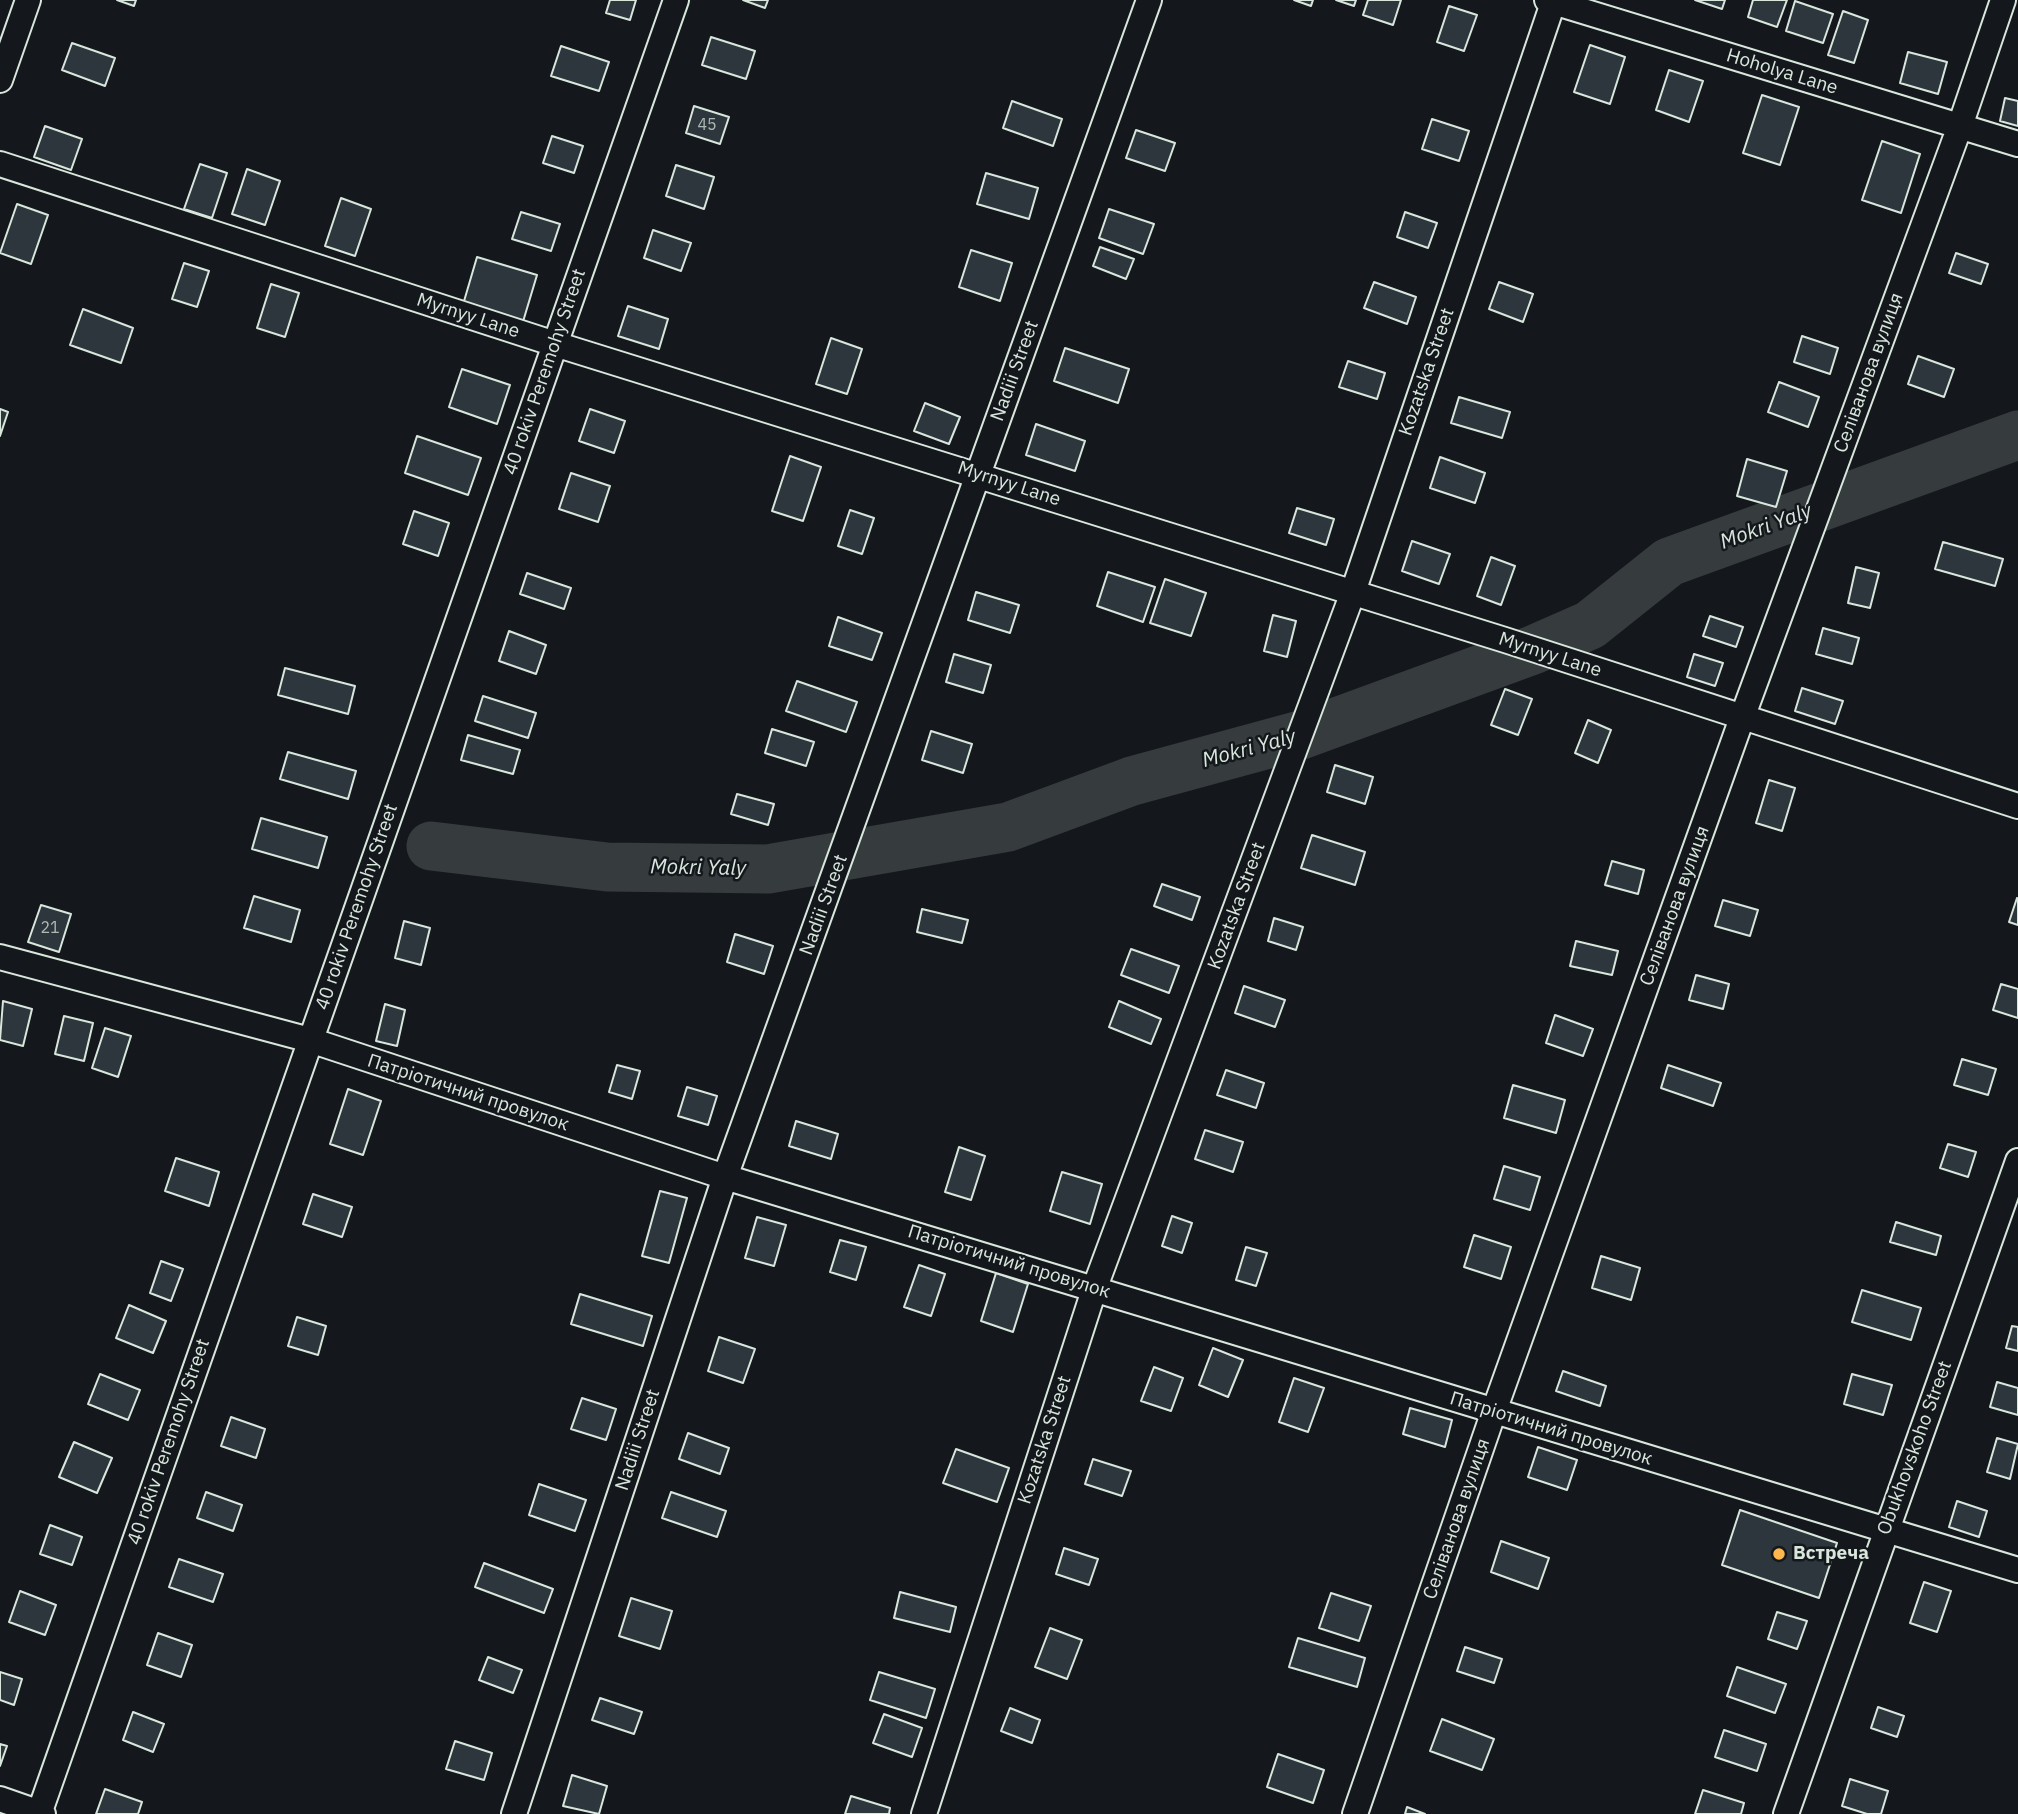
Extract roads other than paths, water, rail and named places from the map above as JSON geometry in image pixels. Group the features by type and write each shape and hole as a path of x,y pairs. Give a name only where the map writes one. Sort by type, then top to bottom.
{"street":[{"path":"0,80 28,0"},
{"name":"40 rokiv Peremohy Street","path":"40,1814 676,0"},
{"name":"Nadiii Street","path":"514,1814 725,1177 1149,0"},
{"name":"Селіванова вулиця","path":"1355,1814 1494,1411 1742,718 1960,126 2003,0"},
{"name":"Hoholya Lane","path":"1551,1 2018,144"},
{"name":"Kozatska Street","path":"924,1814 1095,1287 1352,595 1551,1"},
{"name":"Myrnyy Lane","path":"0,164 555,344 978,474 1352,595 1505,640 2018,806"},
{"name":"Патріотичний провулок","path":"0,957 310,1040 725,1177 1095,1287 1884,1532 2018,1570"},
{"name":"Obukhovskoho Street","path":"1786,1814 2018,1161"},
{"path":"0,1799 40,1814"}],"waterway":[{"name":"Mokri Yaly","path":"431,846 607,867 768,869 1008,827 1132,781 1301,735 1533,650 1590,625 1669,562 2018,435"}],"place":[{"name":"Встреча","path":"1779,1554"}]}
